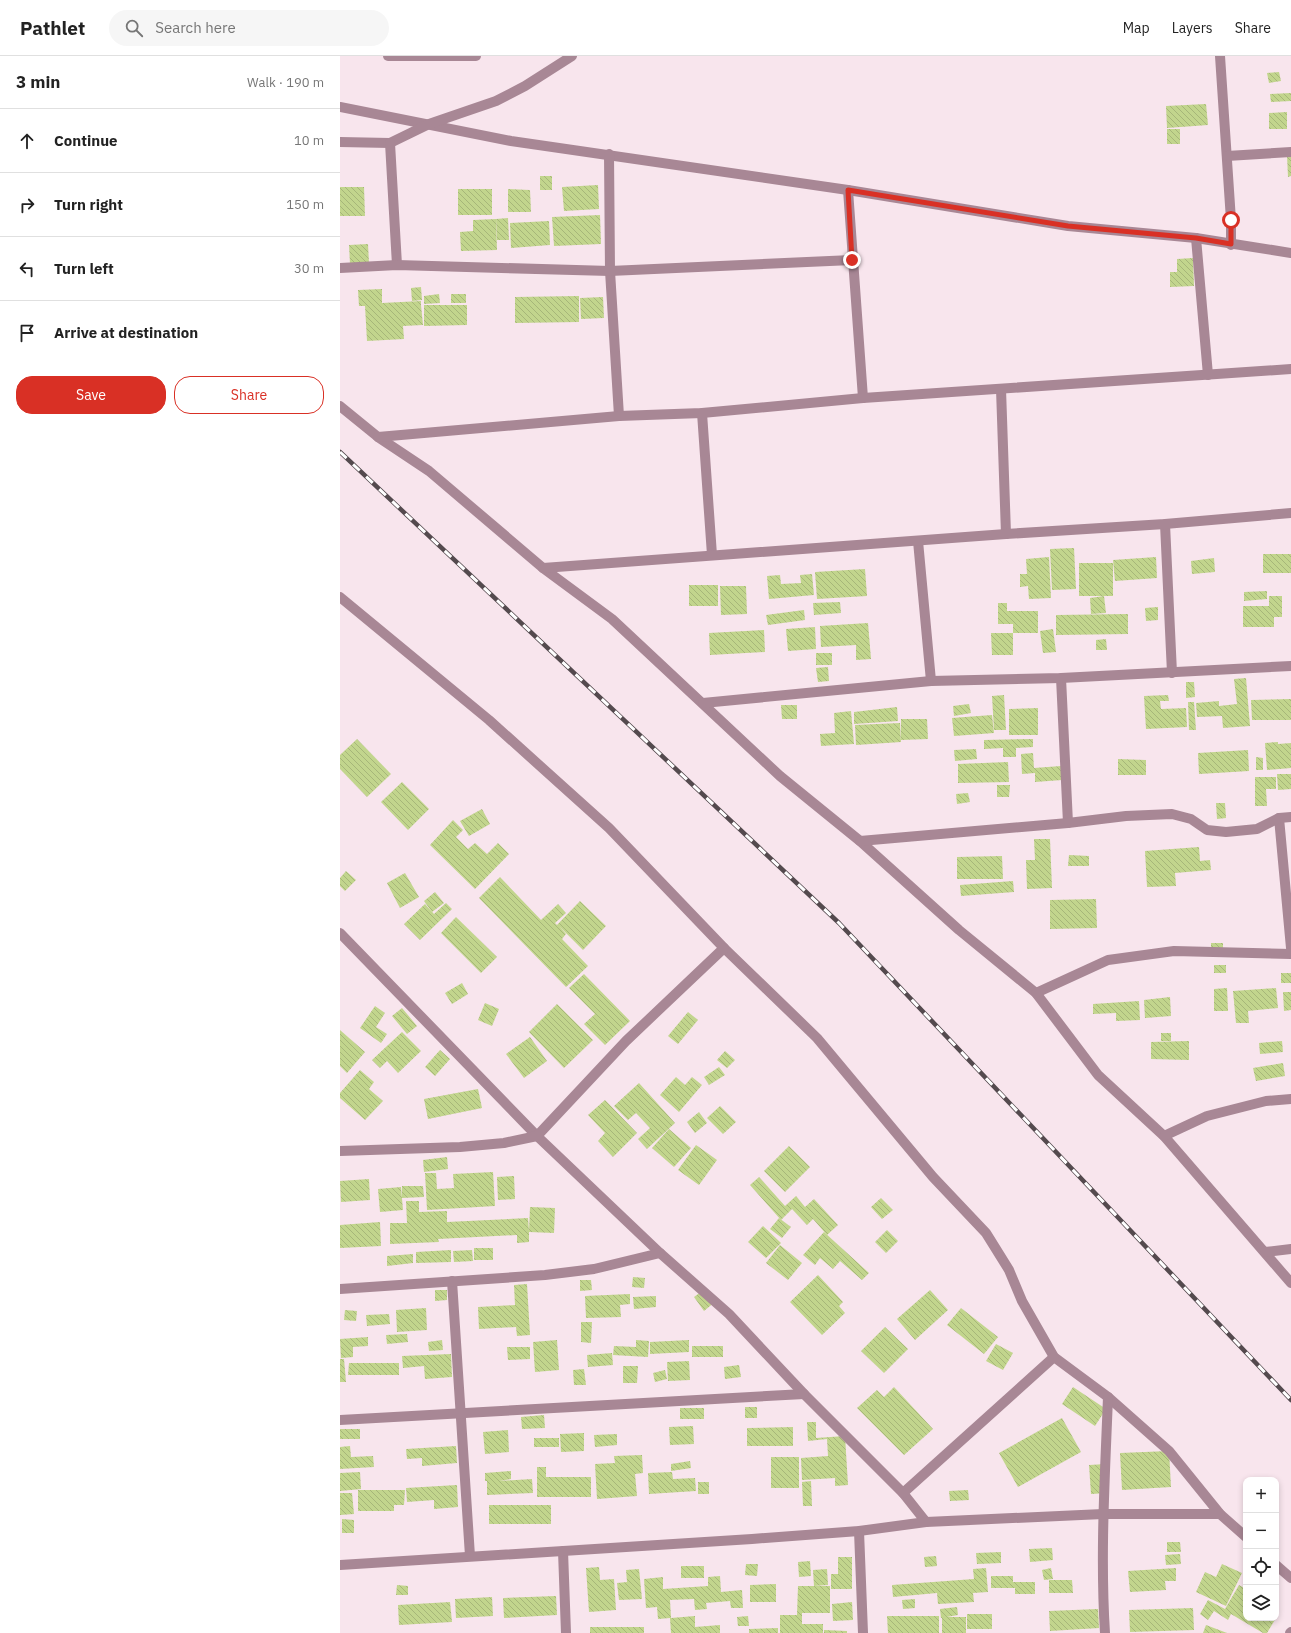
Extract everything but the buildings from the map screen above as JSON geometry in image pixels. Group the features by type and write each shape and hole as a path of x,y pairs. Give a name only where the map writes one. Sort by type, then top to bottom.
{"street":[{"path":"388,56 476,56"},
{"path":"340,142 390,143 429,124 496,101 525,86 572,56"},
{"path":"1220,56 1231,220 1231,244"},
{"path":"340,107 511,141 609,154 848,190 1068,226 1196,238 1291,253"},
{"path":"390,143 397,265"},
{"path":"1227,156 1291,152"},
{"path":"609,154 610,271 619,416"},
{"path":"848,190 863,398"},
{"path":"1196,238 1208,375"},
{"path":"340,268 397,265 610,271 852,260"},
{"path":"378,437 619,416 702,413 863,398 1291,369"},
{"path":"1000,389 1006,534"},
{"path":"340,406 378,437 428,471 543,568 612,619 780,776 860,841 959,930 1036,993 1098,1075 1164,1136 1291,1283"},
{"path":"702,413 712,555"},
{"path":"543,568 918,540 1165,524 1291,513"},
{"path":"1165,524 1172,673"},
{"path":"918,540 931,680"},
{"path":"342,604 489,720 608,828 724,948 816,1038 933,1177 986,1233 1009,1270 1022,1301 1054,1357 1108,1397 1169,1451 1220,1514 1243,1534"},
{"path":"703,704 931,680 1062,678 1291,666"},
{"path":"1062,678 1068,823"},
{"path":"860,841 1068,823 1126,816 1172,814 1191,819 1207,830 1226,832 1257,829 1279,818 1291,817"},
{"path":"1279,818 1291,948"},
{"path":"340,933 537,1136 660,1253 729,1314 804,1394 903,1493 926,1522"},
{"path":"340,1151 460,1147 504,1143 537,1136 626,1041 724,948"},
{"path":"1036,993 1108,960 1174,951 1291,954"},
{"path":"1164,1136 1207,1116 1266,1101 1291,1100"},
{"path":"1265,1252 1291,1249"},
{"path":"340,1289 545,1275 594,1269 660,1253"},
{"path":"452,1281 470,1556"},
{"path":"903,1493 1054,1357"},
{"path":"340,1420 460,1412 625,1405 804,1394"},
{"path":"1105,1633 1103,1597 1103,1514 1108,1397"},
{"path":"340,1565 752,1539 859,1531 926,1522 1103,1514 1220,1514"},
{"path":"859,1531 863,1633"},
{"path":"563,1551 566,1633"},
{"path":"1279,1568 1291,1578"}],"railway":[{"path":"340,452 839,923 1291,1400"}],"route":[{"path":"852,260 848,190 1068,226 1196,238 1231,244 1231,220"}]}
